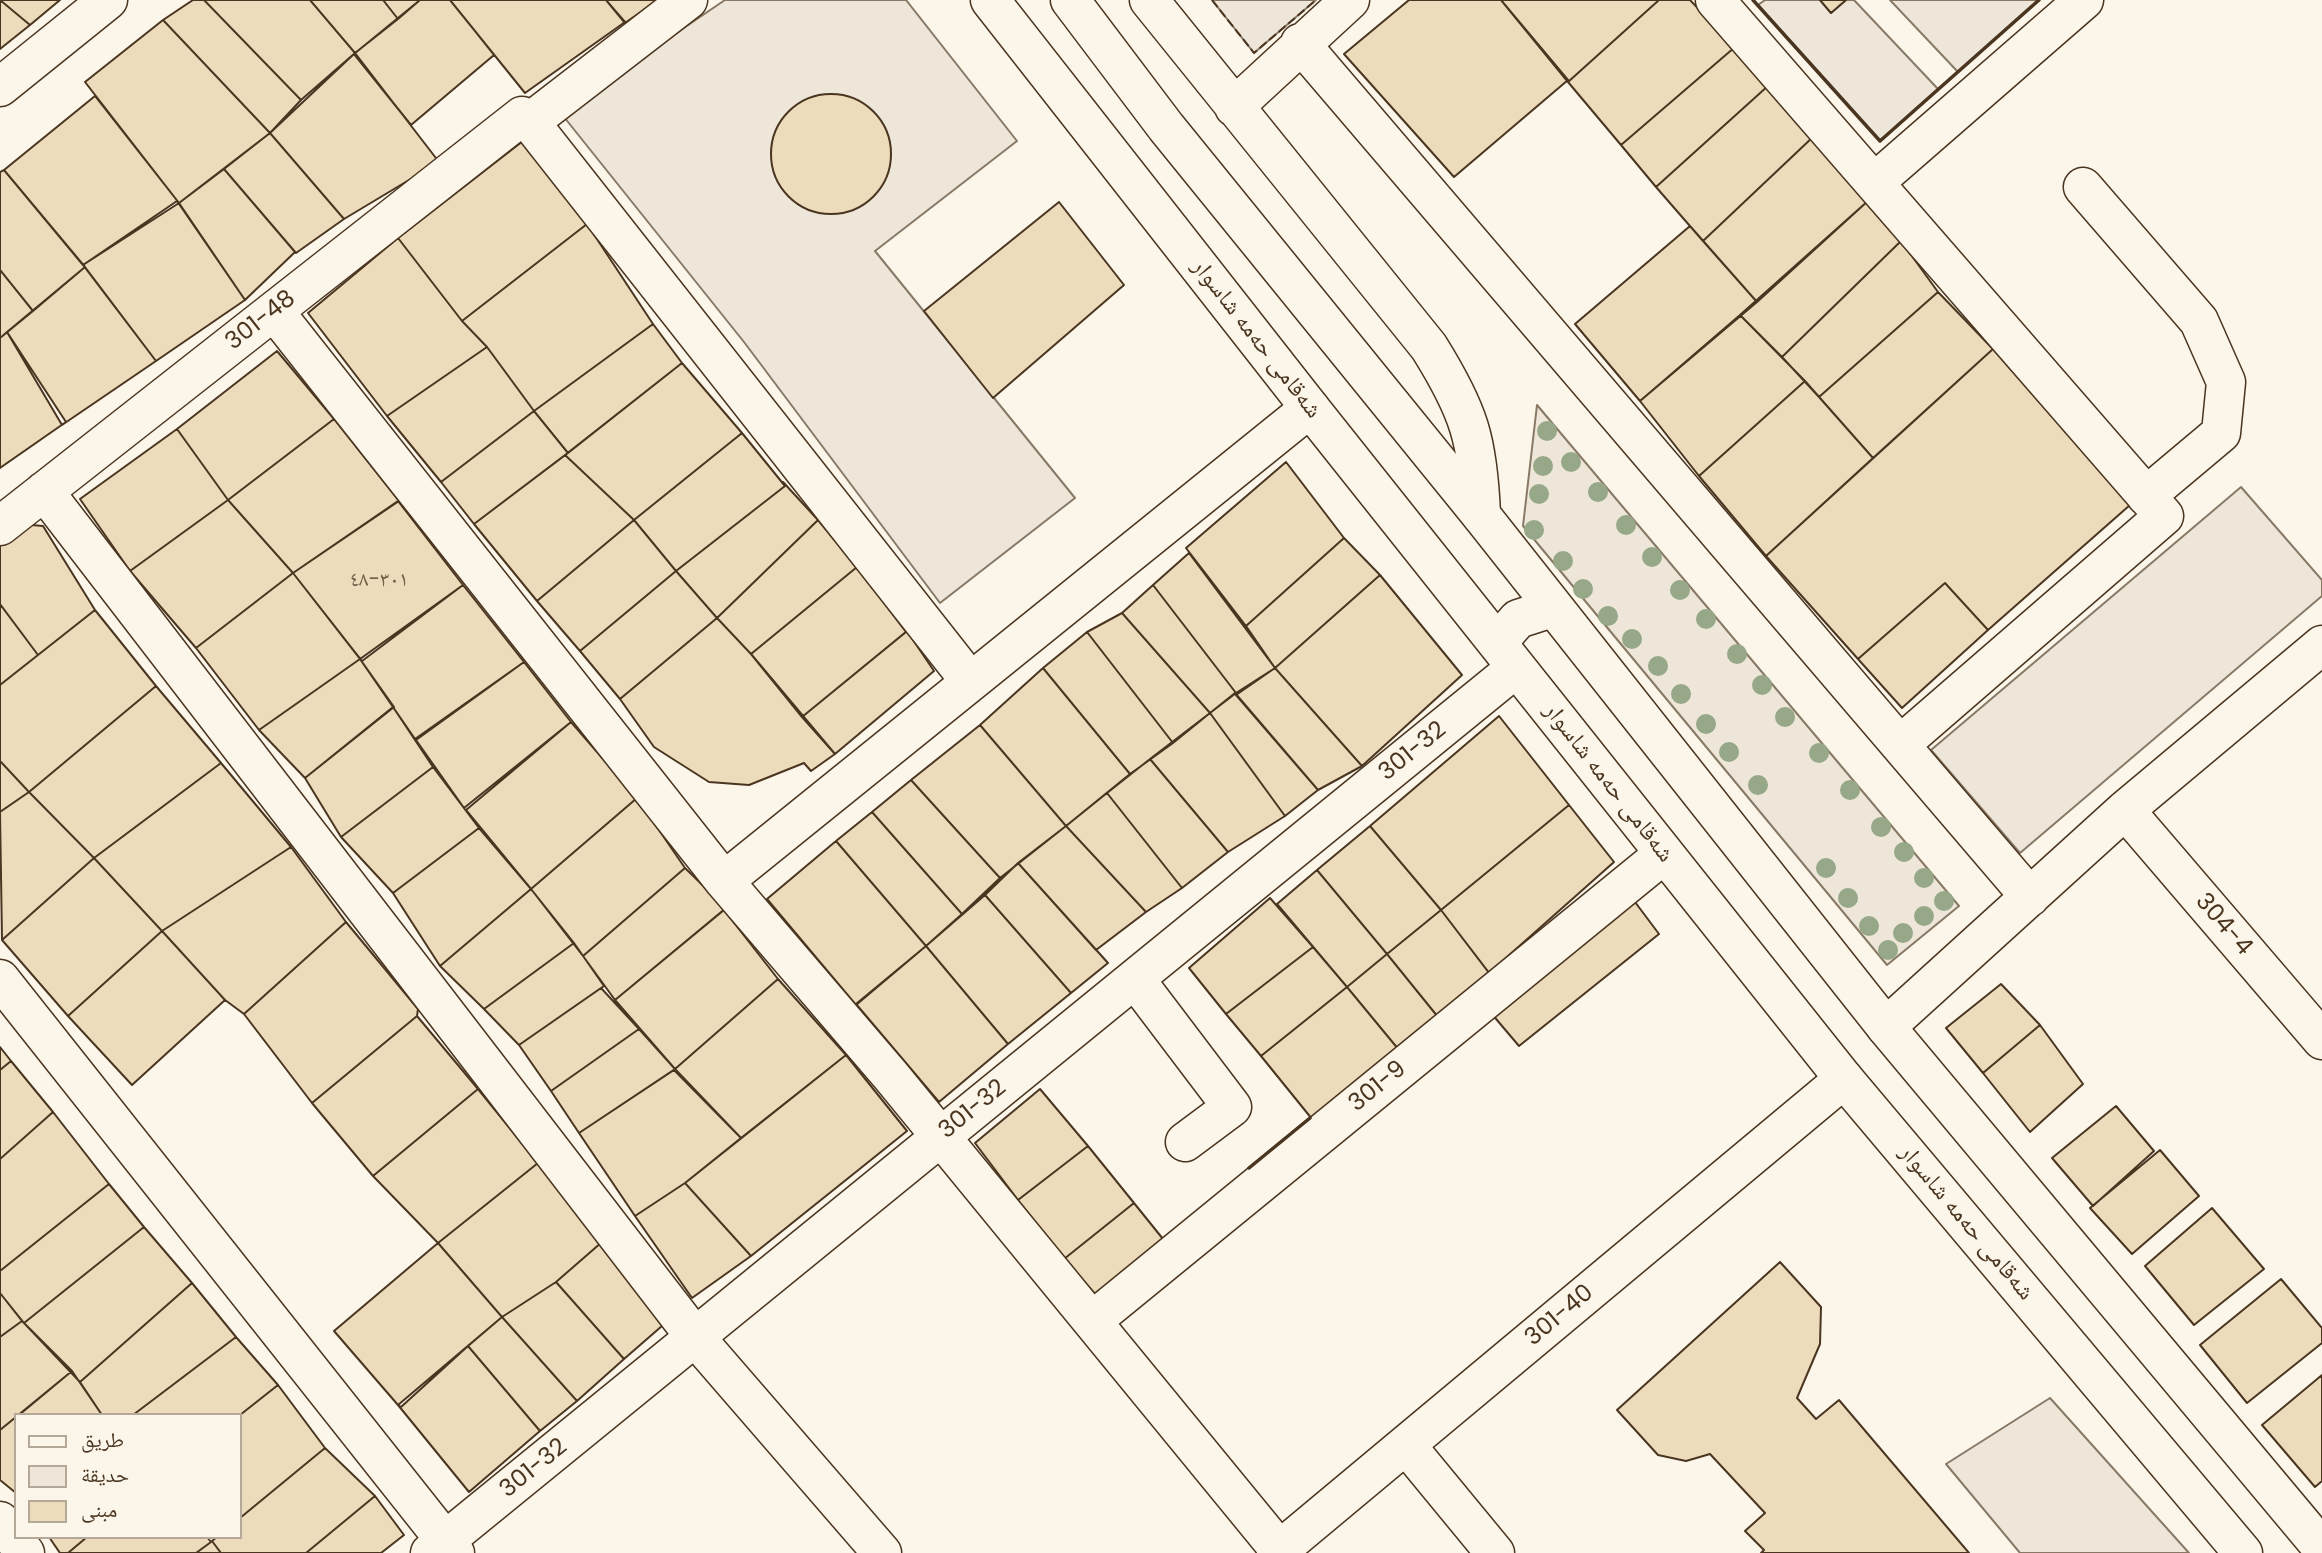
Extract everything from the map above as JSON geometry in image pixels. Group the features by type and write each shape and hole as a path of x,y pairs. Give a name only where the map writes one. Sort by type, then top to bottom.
{"street":[{"path":"0,87 108,0"},
{"name":"301-48","path":"0,526 274,311 526,119 688,0"},
{"name":"شەقامی حەمە شاسوار","path":"990,0 1506,656 1844,1079 2243,1553"},
{"path":"1070,0 1166,127 1481,515 1886,1027 2322,1548"},
{"path":"1150,0 1429,347 1453,383 1469,422 1479,463 1481,515"},
{"path":"1234,107 1300,43 1350,0"},
{"path":"1715,0 2164,516 1901,744"},
{"path":"1875,182 2084,0"},
{"path":"1300,43 2030,897"},
{"path":"526,119 970,681"},
{"path":"2082,187 2199,321 2226,382 2221,433 2146,496"},
{"path":"274,311 724,881 940,1137 1280,1552"},
{"path":"724,881 1310,408"},
{"path":"44,491 695,1337 882,1553"},
{"name":"301-32","path":"444,1549 695,1337 1135,979 1506,656 1518,619 1552,608"},
{"path":"1886,1027 2125,810 2322,645"},
{"name":"304-4","path":"2125,810 2322,1040"},
{"name":"301-9","path":"1092,1321 1664,854"},
{"path":"0,979 444,1549"},
{"path":"1135,979 1232,1107 1185,1142"},
{"name":"301-40","path":"1280,1552 1844,1079"},
{"path":"1406,1445 1495,1553"},
{"path":"0,1521 14,1539"},
{"path":"14,1539 25,1553"}],"green space":[{"path":"725,0 906,0 1017,141 875,251 1075,498 940,603 744,342 560,112"},
{"path":"1212,0 1316,0 1254,53"},
{"path":"1765,0 1820,0 1831,13 1846,0 1854,0 1938,89 1880,141 1758,5"},
{"path":"1890,0 2039,0 1958,72"},
{"path":"1537,405 1959,906 1887,965 1523,526"},
{"path":"2241,487 2322,580 2322,596 2020,853 1931,750"},
{"path":"2050,1398 2189,1553 2020,1553 1946,1464"}],"building":[{"path":"0,0 30,25 0,49"},
{"path":"0,0 60,0 30,25"},
{"path":"193,0 204,0 301,100 270,133 163,20"},
{"path":"204,0 310,0 355,53 301,100"},
{"path":"310,0 383,0 398,19 355,53"},
{"path":"383,0 420,0 398,19"},
{"path":"420,0 450,0 494,55 411,125 354,54"},
{"path":"450,0 606,0 625,22 525,93"},
{"path":"606,0 658,0 625,23"},
{"path":"1409,0 1501,0 1568,80 1454,177 1344,54"},
{"path":"1501,0 1659,0 1568,82"},
{"path":"1659,0 1690,0 1735,47 1621,145 1568,82"},
{"path":"1820,0 1846,0 1831,13"},
{"path":"163,20 270,133 179,203 85,82"},
{"path":"1735,47 1769,85 1656,187 1621,145"},
{"path":"355,53 439,162 344,219 270,133"},
{"path":"1769,85 1814,136 1703,241 1656,187"},
{"path":"831,94 854,99 873,112 886,131 891,154 886,177 873,196 854,209 831,214 808,209 789,196 776,177 771,154 776,131 789,112 808,99"},
{"path":"95,96 179,203 83,265 4,170"},
{"path":"270,133 344,219 296,253 224,169"},
{"path":"1814,136 1869,200 1757,302 1703,241"},
{"path":"523,141 587,224 462,321 398,238"},
{"path":"224,169 295,252 245,300 179,203"},
{"path":"4,170 85,267 33,311 0,270 0,172"},
{"path":"1869,200 1901,241 1782,357 1740,315"},
{"path":"177,201 245,300 156,361 83,265"},
{"path":"1059,202 1124,285 993,398 924,311"},
{"path":"587,224 653,324 534,411 487,347 462,321"},
{"path":"1690,226 1757,302 1640,401 1575,324"},
{"path":"398,238 462,321 487,347 387,416 308,313"},
{"path":"1901,241 1938,292 1819,397 1782,357"},
{"path":"85,267 156,361 62,425 7,332"},
{"path":"0,270 33,311 0,338"},
{"path":"1938,292 1993,349 1873,458 1819,397"},
{"path":"1740,315 1805,381 1699,476 1640,401"},
{"path":"653,324 682,363 568,453 534,411"},
{"path":"7,332 66,422 0,468 0,338"},
{"path":"487,347 534,411 441,482 387,416"},
{"path":"1993,349 2130,505 1988,630 1945,583 1858,659 1766,556"},
{"path":"277,351 334,419 228,500 177,429"},
{"path":"682,363 742,433 634,520 565,455"},
{"path":"1805,381 1873,458 1766,556 1699,476"},
{"path":"534,411 568,453 474,524 441,482"},
{"path":"334,419 399,501 293,573 228,500"},
{"path":"177,429 228,500 130,571 80,499"},
{"path":"742,433 785,486 676,571 634,520"},
{"path":"565,455 634,520 537,601 474,524"},
{"path":"1286,462 1344,538 1246,626 1186,548"},
{"path":"783,482 818,520 717,618 676,571 785,486"},
{"path":"228,500 293,573 196,648 130,571"},
{"path":"398,501 463,585 362,661 293,573"},
{"path":"634,520 676,571 580,651 537,601"},
{"path":"818,520 857,567 751,654 717,618"},
{"path":"20,524 43,526 95,610 38,655 0,604 0,539"},
{"path":"1344,538 1380,575 1275,668 1246,626"},
{"path":"1189,553 1275,668 1236,693 1153,585"},
{"path":"857,567 906,632 802,717 751,654"},
{"path":"676,571 717,618 620,699 580,651"},
{"path":"293,573 360,659 259,730 196,648"},
{"path":"1380,575 1462,675 1362,766 1275,668"},
{"path":"1945,583 1988,630 1902,708 1858,659"},
{"path":"463,585 524,662 415,739 360,659"},
{"path":"1153,585 1236,693 1210,713 1122,613"},
{"path":"0,604 38,655 0,685"},
{"path":"95,610 156,686 29,792 0,761 0,685"},
{"path":"1122,613 1210,713 1173,743 1087,632"},
{"path":"717,618 835,754 811,771 804,763 749,785 709,782 654,747 620,699"},
{"path":"907,631 934,671 835,754 802,717"},
{"path":"1087,632 1173,743 1130,774 1043,668"},
{"path":"360,659 394,707 305,778 259,730"},
{"path":"524,662 571,722 464,808 416,740"},
{"path":"1043,668 1130,774 1066,826 980,725"},
{"path":"1275,668 1362,766 1318,790 1236,695"},
{"path":"156,686 221,763 94,858 29,792"},
{"path":"1235,693 1318,790 1285,816 1210,713"},
{"path":"393,707 433,767 341,837 305,778"},
{"path":"1210,713 1285,816 1228,852 1150,759"},
{"path":"1499,716 1569,805 1441,910 1370,826"},
{"path":"571,722 637,798 531,889 466,810"},
{"path":"980,725 1066,826 1000,878 911,780"},
{"path":"1150,759 1228,852 1182,888 1107,793"},
{"path":"0,761 29,792 0,812"},
{"path":"221,763 291,847 162,931 94,858"},
{"path":"433,767 479,828 393,893 341,837"},
{"path":"911,780 1000,878 962,914 872,812"},
{"path":"29,792 94,858 2,940 0,812"},
{"path":"1107,793 1182,888 1146,912 1066,826"},
{"path":"637,798 685,868 583,956 531,889"},
{"path":"1569,805 1614,862 1489,973 1441,910"},
{"path":"872,812 962,914 926,946 836,841"},
{"path":"1066,826 1146,912 1096,950 1018,863"},
{"path":"1370,826 1441,910 1387,954 1317,870"},
{"path":"479,828 531,889 440,966 393,893"},
{"path":"836,841 926,946 856,1005 767,899"},
{"path":"291,847 346,922 244,1014 225,1000 162,931"},
{"path":"94,858 162,931 68,1016 2,940"},
{"path":"1018,863 1108,963 1071,993 985,895"},
{"path":"685,868 726,908 615,1000 583,956"},
{"path":"1317,870 1387,954 1347,987 1277,904"},
{"path":"531,889 574,943 484,1009 440,966"},
{"path":"985,895 1071,993 1008,1044 926,946"},
{"path":"1270,898 1313,947 1226,1014 1189,968"},
{"path":"1632,898 1659,934 1519,1046 1491,1013"},
{"path":"724,910 778,979 675,1069 615,1000"},
{"path":"1441,910 1490,974 1438,1017 1387,954"},
{"path":"346,922 418,1009 417,1016 312,1103 244,1014"},
{"path":"162,931 225,1000 132,1085 68,1016"},
{"path":"574,943 604,986 519,1045 484,1009"},
{"path":"926,946 1008,1044 939,1102 856,1004"},
{"path":"1313,947 1347,987 1261,1056 1226,1014"},
{"path":"1387,954 1438,1017 1399,1050 1347,987"},
{"path":"778,979 846,1055 741,1138 675,1069"},
{"path":"2001,984 2040,1025 1983,1073 1946,1028"},
{"path":"1347,987 1399,1050 1312,1119 1261,1056"},
{"path":"601,988 639,1029 551,1091 519,1045"},
{"path":"417,1016 478,1089 373,1176 312,1103"},
{"path":"2040,1025 2083,1084 2030,1132 1983,1073"},
{"path":"639,1029 675,1069 579,1133 551,1091"},
{"path":"0,1047 11,1061 0,1070"},
{"path":"846,1055 907,1131 751,1256 685,1183"},
{"path":"11,1061 53,1112 0,1159 0,1070"},
{"path":"674,1070 741,1138 685,1183 635,1216 579,1133"},
{"path":"478,1089 538,1163 438,1243 373,1176"},
{"path":"1040,1089 1088,1146 1018,1200 975,1143"},
{"path":"2116,1106 2154,1151 2093,1206 2052,1158"},
{"path":"53,1112 109,1184 0,1271 0,1159"},
{"path":"1088,1146 1134,1203 1064,1259 1018,1200"},
{"path":"2160,1150 2199,1196 2132,1254 2090,1208"},
{"path":"538,1163 602,1242 556,1282 502,1317 438,1243"},
{"path":"685,1183 751,1256 692,1298 635,1216"},
{"path":"109,1184 144,1227 24,1323 0,1293 0,1271"},
{"path":"1134,1203 1163,1239 1095,1294 1064,1259"},
{"path":"2212,1208 2264,1269 2194,1325 2145,1266"},
{"path":"144,1227 192,1283 80,1382 24,1323"},
{"path":"602,1242 670,1319 624,1359 556,1282"},
{"path":"438,1243 502,1317 398,1405 334,1331"},
{"path":"1780,1262 1821,1307 1820,1344 1797,1398 1816,1419 1839,1400 1969,1553 1761,1553 1764,1550 1745,1531 1765,1513 1710,1454 1686,1461 1658,1455 1617,1410"},
{"path":"2281,1279 2322,1328 2322,1343 2247,1403 2200,1345"},
{"path":"556,1282 624,1359 577,1401 502,1317"},
{"path":"192,1283 236,1337 136,1413 101,1413 80,1382"},
{"path":"0,1293 22,1321 0,1337"},
{"path":"502,1317 577,1401 540,1431 468,1346"},
{"path":"22,1321 72,1371 21,1413 14,1413 14,1419 0,1430 0,1337"},
{"path":"236,1337 278,1385 242,1413 136,1413"},
{"path":"468,1346 540,1431 469,1492 398,1405 401,1407"},
{"path":"72,1371 101,1413 21,1413"},
{"path":"2322,1375 2322,1481 2315,1487 2262,1425"},
{"path":"278,1385 325,1448 242,1516 242,1413"},
{"path":"14,1419 14,1491 0,1480 0,1430"},
{"path":"325,1448 375,1496 306,1553 221,1553 212,1541 242,1539 242,1516"},
{"path":"375,1496 404,1535 381,1553 306,1553"},
{"path":"50,1539 85,1539 68,1553 60,1553"},
{"path":"85,1539 209,1539 211,1542 196,1553 68,1553"},
{"path":"211,1542 221,1553 196,1553"}],"fence":[{"path":"1212,0 1254,53 1316,0"}],"wall":[{"path":"1753,0 1880,141 2039,0"},
{"path":"1249,1168 1310,1118"}]}
